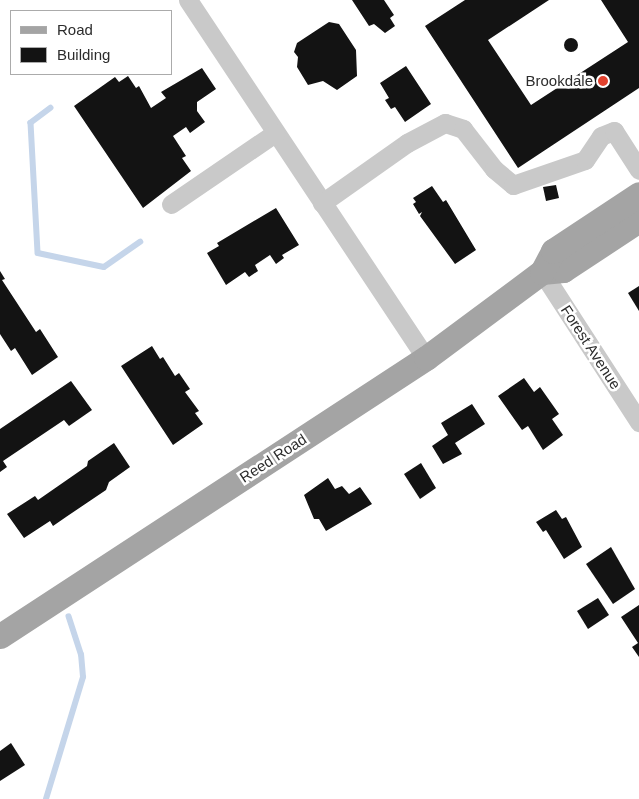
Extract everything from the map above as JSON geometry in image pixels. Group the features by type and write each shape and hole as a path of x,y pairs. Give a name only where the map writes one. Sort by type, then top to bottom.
{"main road":[{"name":"Reed Road","path":"0,636 426,358 542,272 553,251 639,194"},
{"name":"Reed Road","path":"542,272 563,270 639,220"}],"street":[{"path":"188,0 275,134 426,358"},
{"path":"322,203 407,143 445,123 463,129 494,169 513,185 585,160 600,136 614,131 639,170"},
{"path":"171,204 275,134"},
{"name":"Forest Avenue","path":"542,272 639,422"}],"building":[{"path":"352,0 384,0 394,15 390,18 395,26 385,33 374,24 369,26"},
{"name":"Brookdale","path":"465,0 549,0 488,40 531,105 628,42 601,0 639,0 639,88 518,168 425,26"},
{"path":"329,22 339,24 356,50 357,76 337,90 323,81 308,85 297,67 298,57 294,52 297,43"},
{"path":"571,38 576,40 578,45 576,50 571,52 566,50 564,45 566,40"},
{"path":"406,66 431,104 405,122 395,107 391,109 385,100 389,98 380,83"},
{"path":"202,68 216,89 197,102 197,111 205,122 190,133 186,127 173,136 186,156 182,158 191,171 143,208 74,106 115,77 119,82 128,76 136,88 139,86 151,108 166,98 161,92"},
{"path":"556,185 559,198 546,201 543,187"},
{"path":"432,186 443,202 446,200 476,250 455,264 420,216 422,212 419,214 413,204 416,202 413,198"},
{"path":"276,208 299,245 282,255 284,258 276,264 270,255 255,265 258,271 249,277 245,272 226,285 207,253 219,246 217,243"},
{"path":"0,271 5,279 2,280 36,332 40,329 58,357 32,375 15,348 11,351 0,334"},
{"path":"639,286 639,311 628,293"},
{"path":"152,346 160,359 163,357 175,376 179,373 190,389 185,392 199,411 195,413 203,424 173,445 121,366"},
{"path":"524,378 534,392 540,387 559,414 552,419 563,435 543,450 528,426 522,430 498,396"},
{"path":"71,381 92,410 69,426 64,420 3,461 7,467 0,472 0,429"},
{"path":"472,404 485,424 455,443 462,454 443,464 432,446 448,435 441,423"},
{"path":"114,443 130,467 109,482 106,490 53,526 50,521 24,538 7,514 35,496 38,500 87,466 88,461"},
{"path":"421,463 436,488 420,499 404,474"},
{"path":"328,478 335,489 342,486 349,494 360,487 372,504 326,531 319,519 314,519 304,495"},
{"path":"556,510 562,519 566,517 582,547 564,559 546,530 543,532 536,522"},
{"path":"611,547 635,589 613,604 586,564"},
{"path":"598,598 609,615 588,629 577,611"},
{"path":"639,605 639,657 632,647 638,643 621,617"},
{"path":"11,743 25,765 0,781 0,751"}],"waterway":[{"path":"51,108 31,123 38,253 104,267 140,242"},
{"path":"46,799 83,677 81,655 69,617"}],"place":[{"name":"Brookdale","path":"603,81"}]}
